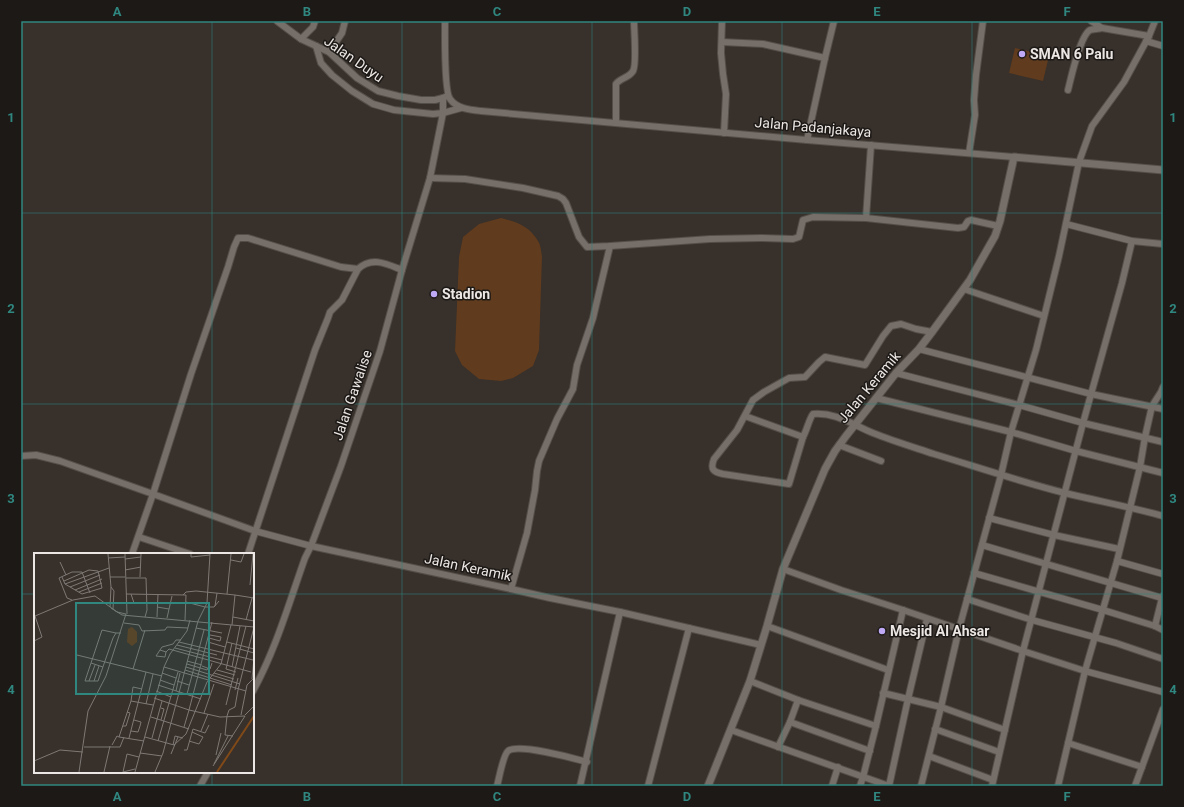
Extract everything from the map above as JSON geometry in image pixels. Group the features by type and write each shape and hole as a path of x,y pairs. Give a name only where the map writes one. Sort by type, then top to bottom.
{"street":[{"name":"Jalan Duyu","path":"277,21 301,39 328,52 357,78 378,91 426,100 445,97"},
{"path":"301,39 313,27 315,21"},
{"path":"328,52 342,33 345,21"},
{"name":"Jalan Gawalise","path":"254,689 273,651 305,558 311,546 341,466 380,351 402,270 430,178 444,113 445,21"},
{"path":"616,123 616,84 618,80 631,74 634,69 634,21"},
{"path":"722,21 722,74 726,90 724,133"},
{"path":"807,140 834,21"},
{"path":"969,153 975,116 974,100 976,75 983,21"},
{"path":"1091,21 1102,28 1148,38 1163,46"},
{"path":"921,786 959,629 1001,475 1011,432 1028,377 1044,316 1079,162 1092,126 1120,88 1148,38 1155,21"},
{"path":"1068,90 1080,46 1086,33 1090,30 1102,28"},
{"path":"722,42 763,44 825,58"},
{"path":"316,46 321,64 347,87 369,102 394,110 424,114 444,113 461,108"},
{"path":"445,97 461,108"},
{"name":"Jalan Padanjakaya","path":"461,108 724,133 1163,170"},
{"path":"866,218 871,145"},
{"name":"Jalan Keramik","path":"709,786 750,681 783,569 822,475 839,445 896,373 932,332 964,289 989,249 998,226 1014,157"},
{"path":"430,178 453,178 486,182 524,188 558,196 566,203 580,239 586,246 592,247 710,239 793,239 799,237 802,221 813,217 866,218 958,228 964,227 968,221 971,220 998,226"},
{"path":"1066,224 1132,241 1163,244"},
{"path":"132,553 139,537 191,374 238,238 248,238 341,267 358,269"},
{"path":"929,756 992,783 1023,651 1083,423 1107,340 1132,241"},
{"path":"511,589 527,532 539,462 557,419 573,389 577,365 593,318 610,246"},
{"path":"248,553 330,312 342,300 358,269 366,264 380,262 402,270"},
{"path":"964,289 1044,316"},
{"path":"932,332 901,324 891,326 865,365 828,357 823,358 805,377 788,378 756,397 750,404 737,430 714,459 712,466 713,468 716,472 789,484 803,437 811,417 813,414 827,414 846,420 901,443 1001,475 1065,493 1163,516"},
{"path":"919,348 1091,394 1163,409"},
{"path":"896,373 1083,423 1163,442"},
{"path":"1058,786 1086,671 1117,561 1140,467 1144,437 1152,406 1163,387"},
{"path":"876,398 1011,432 1076,451 1163,473"},
{"path":"744,416 803,437"},
{"path":"839,445 881,461"},
{"name":"Jalan Keramik","path":"21,456 36,455 60,461 255,531 311,546 620,612 761,645"},
{"path":"989,518 1054,535 1119,549"},
{"path":"139,537 172,551 184,553"},
{"path":"982,545 1163,597 1155,626"},
{"path":"1117,561 1163,574"},
{"path":"783,569 1023,651 1086,671 1163,692"},
{"path":"974,573 1103,610 1155,626 1163,630"},
{"path":"967,599 1032,620 1122,645 1163,659"},
{"path":"860,786 870,751 903,610"},
{"path":"580,786 620,612"},
{"path":"731,730 889,786 927,619"},
{"path":"767,626 888,670"},
{"path":"648,786 690,628"},
{"path":"750,681 798,700 876,726"},
{"path":"883,693 941,707 1004,730"},
{"path":"778,747 790,722 798,700"},
{"path":"1135,786 1163,709"},
{"path":"790,722 870,751"},
{"path":"935,729 999,752"},
{"path":"1068,743 1142,767"},
{"path":"497,786 506,753 512,749 525,748 561,755 586,762"},
{"path":"832,786 838,767"},
{"path":"200,786 207,773"}],"shaded area":[{"path":"1015,48 1049,56 1043,81 1009,73"},
{"path":"501,218 527,228 539,243 542,256 539,350 533,366 513,378 501,381 479,379 462,365 455,351 459,257 463,237 479,224"}],"place":[{"name":"SMAN 6 Palu","path":"1022,54"},
{"name":"Stadion","path":"434,294"},
{"name":"Mesjid Al Ahsar","path":"882,631"}]}
